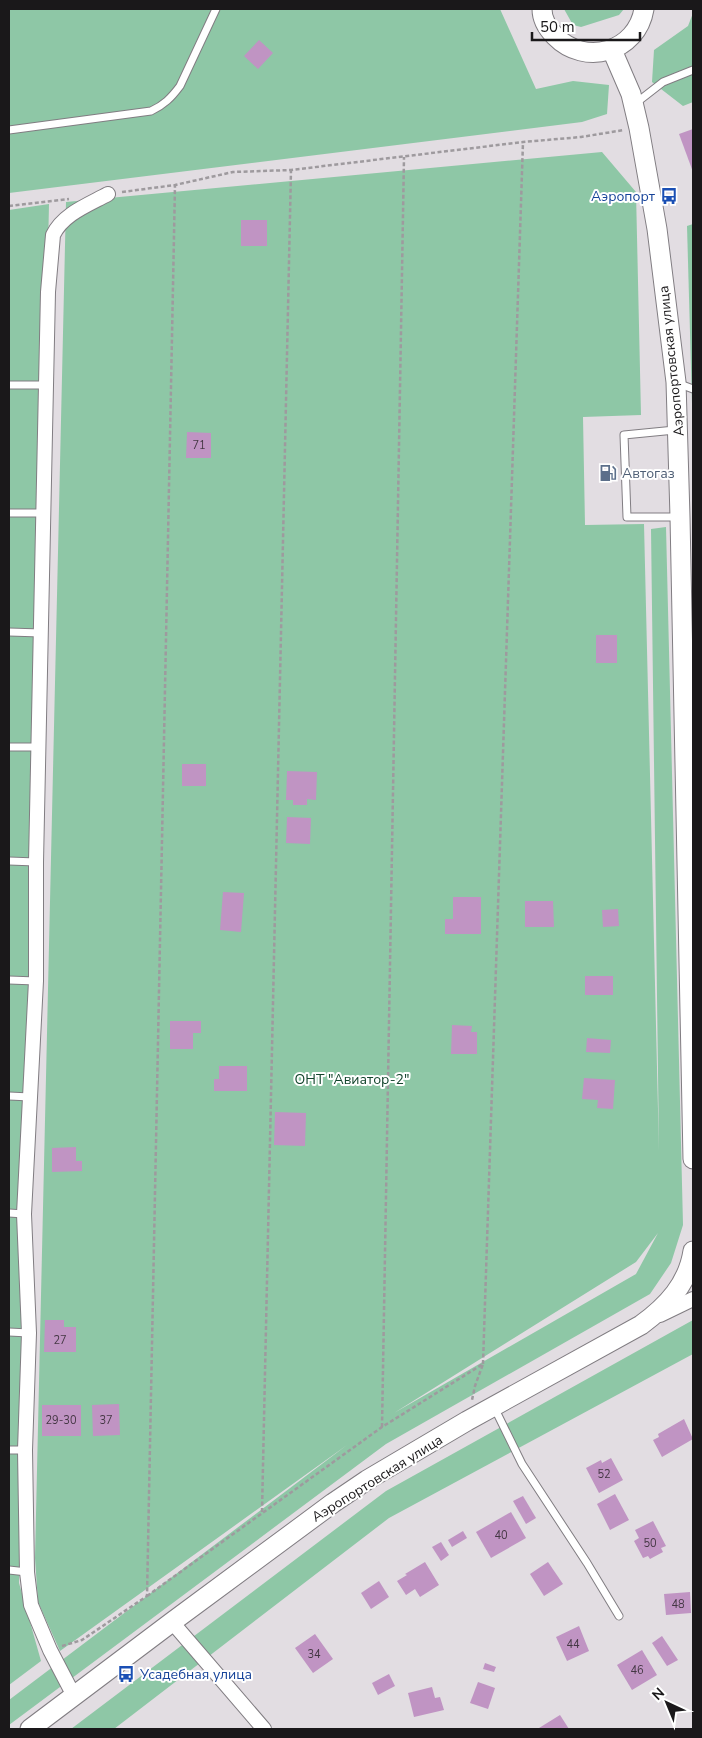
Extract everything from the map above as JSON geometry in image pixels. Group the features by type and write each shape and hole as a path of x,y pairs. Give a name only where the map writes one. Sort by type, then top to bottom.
{"street":[{"path":"542,9 542,14 549,30 562,43 577,51 595,53 612,50 627,40 638,27 644,9"},
{"name":"Аэропортовская улица","path":"612,50 634,105 639,128 657,229 676,382 693,1159"},
{"path":"74,1696 50,1650 32,1605 27,1572 25,1450 29,1332 24,1214 36,981 38,747 48,292 53,236 56,228 64,219 108,194"},
{"name":"Аэропортовская улица","path":"30,1729 333,1503 367,1480 467,1421 641,1325 663,1308 680,1287 687,1276 693,1251"},
{"path":"641,1325 693,1299"},
{"path":"172,1622 264,1729"}],"lane":[{"path":"9,130 151,111 163,105 180,86 216,9"},
{"path":"634,105 663,82 693,70"},
{"path":"676,382 693,389"},
{"path":"9,385 46,385"},
{"path":"678,430 624,435 627,517 680,517"},
{"path":"9,513 44,514"},
{"path":"9,632 42,633"},
{"path":"9,747 38,747"},
{"path":"9,861 36,862"},
{"path":"9,980 36,981"},
{"path":"9,1096 30,1097"},
{"path":"9,1213 24,1214"},
{"path":"9,1332 29,1332"},
{"path":"494,1406 522,1464 587,1563 618,1616"},
{"path":"9,1450 25,1450"},
{"path":"9,1570 27,1572"}],"path":[{"path":"108,194 175,185 233,172 291,170 522,142 581,137 639,128"},
{"path":"467,1421 475,1386 483,1364 522,142"},
{"path":"382,1427 404,157"},
{"path":"262,1512 291,170"},
{"path":"147,1596 175,185"},
{"path":"9,206 78,198"},
{"path":"50,1650 82,1640 147,1596 382,1427 483,1364"}],"green space":[{"path":"9,9 500,9 536,89 573,81 609,85 607,114 582,122 9,193"},
{"path":"564,9 624,9 619,15 581,27 573,25"},
{"path":"693,13 693,102 683,106 652,82 654,50 688,26"},
{"name":"ОНТ \"Авиатор-2\"","path":"602,152 636,192 641,415 583,417 585,525 644,524 659,1151 651,529 666,527 683,1225 671,1263 650,1294 386,1444 9,1725 9,1700 347,1445 60,1651 38,1602 35,1558 66,202","holes":["658,1233 636,1274 394,1413 636,1262"]},
{"path":"49,204 19,1583 41,1661 9,1685 9,210"},
{"path":"693,224 693,439 687,226"},
{"path":"693,1320 693,1354 389,1518 114,1729 71,1729 386,1491"}],"building":[{"path":"259,40 273,53 258,69 244,56"},
{"path":"693,129 693,172 679,134"},
{"path":"241,220 267,220 267,246 241,246"},
{"path":"187,432 211,433 211,458 186,458"},
{"path":"596,635 617,635 617,663 596,663"},
{"path":"182,764 206,764 206,786 182,786"},
{"path":"287,771 317,772 316,800 307,799 307,805 293,805 293,800 286,800"},
{"path":"287,817 311,818 310,844 286,843"},
{"path":"223,892 244,893 241,932 220,930"},
{"path":"453,897 481,897 481,934 445,934 445,919 453,919"},
{"path":"525,901 553,901 554,927 525,927"},
{"path":"618,909 619,926 603,927 602,910"},
{"path":"585,976 613,976 613,995 585,995"},
{"path":"170,1021 201,1021 201,1033 193,1033 193,1049 170,1049"},
{"path":"452,1025 472,1026 471,1032 477,1032 477,1054 451,1054"},
{"path":"587,1038 611,1040 610,1053 586,1052"},
{"path":"219,1066 247,1066 247,1091 214,1091 214,1079 219,1079"},
{"path":"584,1078 615,1080 613,1109 597,1108 598,1100 582,1099"},
{"path":"275,1112 306,1113 305,1146 274,1145"},
{"path":"76,1147 76,1161 82,1161 82,1171 52,1172 52,1148"},
{"path":"45,1320 64,1320 64,1327 76,1327 76,1352 44,1352"},
{"path":"119,1404 120,1435 93,1436 92,1405"},
{"path":"42,1405 81,1405 81,1436 42,1436"},
{"path":"684,1419 693,1439 662,1457 653,1440 659,1437 658,1434"},
{"path":"611,1458 623,1480 599,1493 586,1468 601,1460 602,1463"},
{"path":"615,1494 629,1520 610,1530 597,1504"},
{"path":"523,1496 536,1518 526,1524 513,1501"},
{"path":"511,1512 526,1538 491,1558 476,1532"},
{"path":"653,1521 666,1546 661,1548 663,1552 650,1559 648,1556 643,1558 634,1541 639,1538 635,1530"},
{"path":"463,1531 467,1538 452,1547 448,1540"},
{"path":"441,1542 449,1555 441,1561 432,1547"},
{"path":"425,1562 439,1585 420,1597 415,1589 406,1595 397,1581"},
{"path":"548,1562 563,1584 544,1596 530,1574"},
{"path":"379,1581 389,1597 371,1609 361,1593"},
{"path":"690,1592 691,1613 666,1615 664,1594"},
{"path":"579,1626 589,1651 567,1661 556,1637"},
{"path":"315,1634 333,1659 313,1673 295,1648"},
{"path":"662,1636 678,1660 667,1666 652,1643"},
{"path":"642,1650 657,1675 632,1690 617,1665"},
{"path":"485,1663 496,1667 494,1672 483,1669"},
{"path":"389,1674 395,1686 378,1695 372,1683"},
{"path":"478,1682 495,1688 488,1709 470,1703"},
{"path":"432,1687 435,1698 440,1697 444,1710 414,1717 408,1693"},
{"path":"560,1715 569,1729 539,1728"}],"place":[{"name":"Аэропорт","path":"669,196"},
{"name":"Автогаз","path":"608,473"},
{"name":"Усадебная улица","path":"126,1674"}]}
